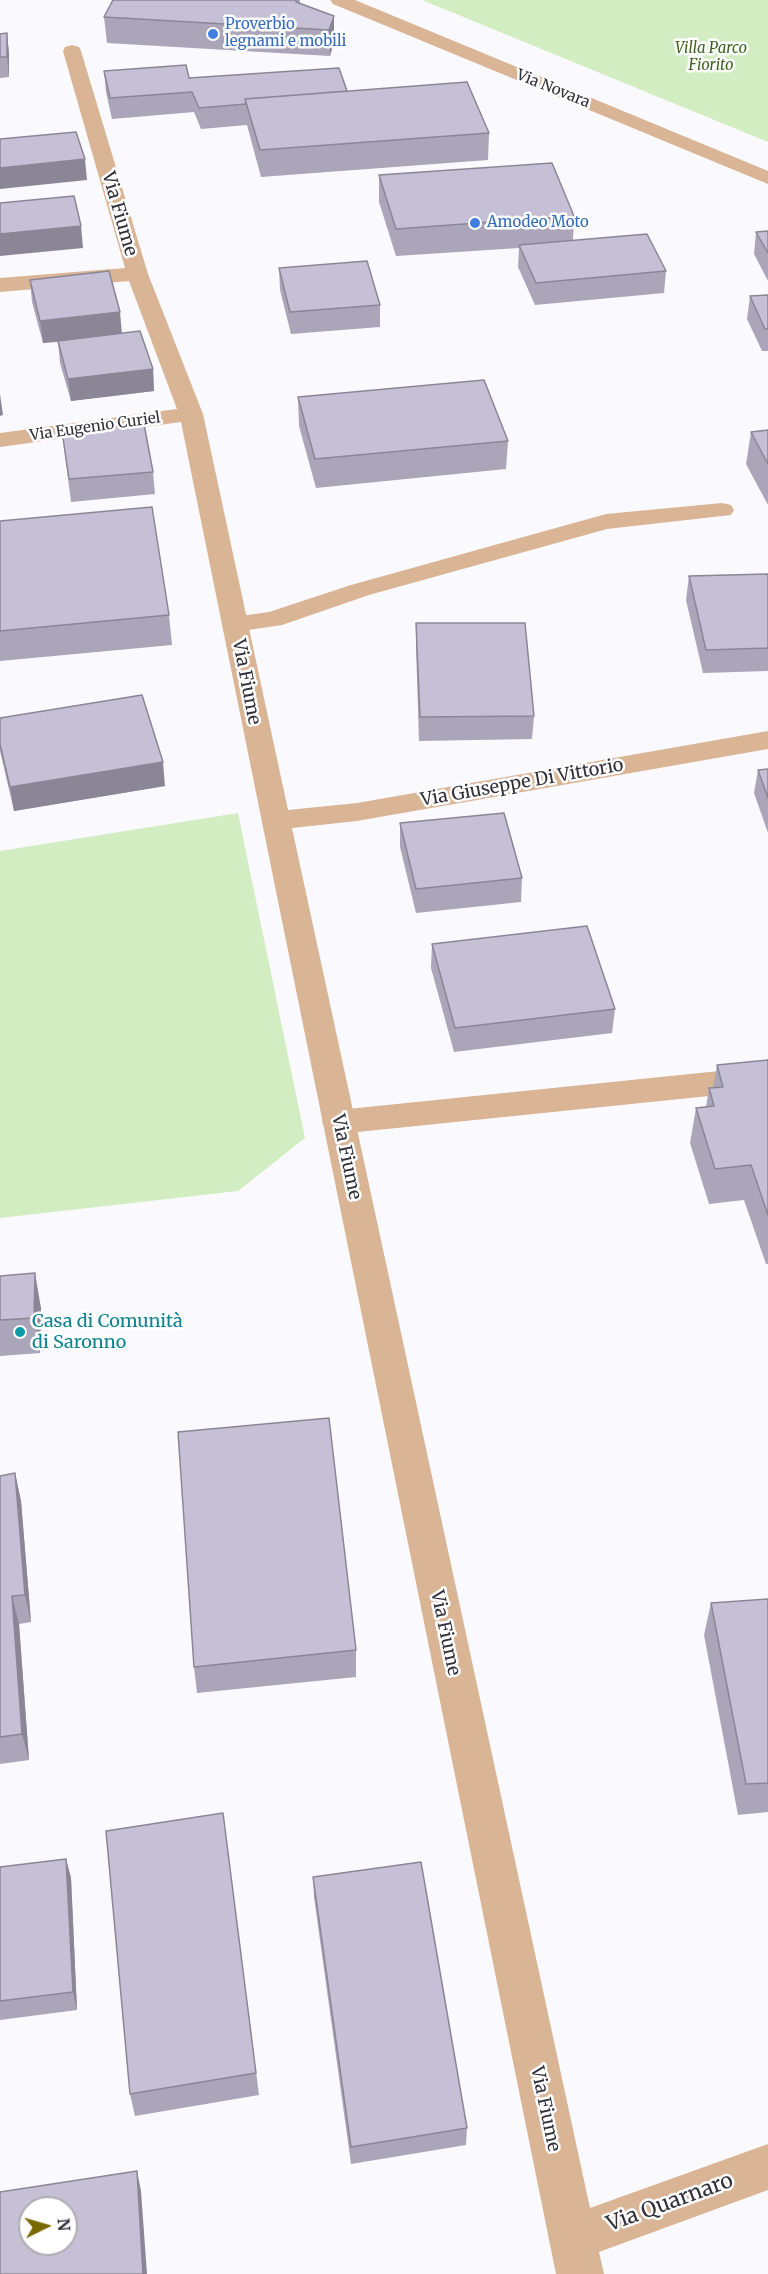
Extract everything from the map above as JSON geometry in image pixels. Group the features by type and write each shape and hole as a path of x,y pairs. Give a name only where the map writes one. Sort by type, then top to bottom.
{"street":[{"name":"Via Novara","path":"339,0 768,177"},
{"name":"Via Fiume","path":"72,51 137,274 191,414 274,821 576,2256"},
{"path":"0,285 137,274"},
{"name":"Via Eugenio Curiel","path":"0,440 191,414"},
{"path":"235,624 273,619 360,590 606,522 722,510"},
{"name":"Via Giuseppe Di Vittorio","path":"274,821 357,812 768,740"},
{"path":"338,1122 768,1078"},
{"name":"Via Quarnaro","path":"576,2256 768,2167"}],"green space":[{"name":"Villa Parco Fiorito","path":"422,0 768,0 768,142"},
{"path":"238,813 305,1138 238,1191 0,1218 0,851"}],"building":[{"path":"113,0 296,0 296,2 334,16 329,30 104,17"},
{"path":"7,33 7,57 0,57 0,34"},
{"path":"186,65 189,78 339,68 347,91 245,99 246,104 199,108 192,92 110,98 104,71"},
{"path":"467,82 489,133 260,150 245,99"},
{"path":"76,132 85,159 0,168 0,139"},
{"path":"552,163 574,216 396,229 379,175"},
{"path":"74,196 81,226 0,234 0,203"},
{"path":"768,231 768,253 756,232"},
{"path":"647,234 666,271 536,283 519,245"},
{"path":"367,261 380,305 290,312 279,268"},
{"path":"109,271 120,312 40,321 30,280"},
{"path":"768,295 768,329 765,329 750,296"},
{"path":"140,331 153,369 68,379 58,341"},
{"path":"484,380 508,441 315,459 298,397"},
{"path":"144,424 153,472 69,479 62,431"},
{"path":"768,430 768,464 751,432"},
{"path":"152,507 169,615 0,631 0,521"},
{"path":"768,574 768,648 706,650 689,576"},
{"path":"416,623 525,623 534,716 420,717"},
{"path":"142,695 163,762 10,787 0,744 0,718"},
{"path":"768,769 768,798 758,770"},
{"path":"504,813 522,878 416,889 400,823"},
{"path":"587,926 615,1009 455,1028 432,944"},
{"path":"768,1060 768,1215 751,1165 715,1169 696,1108 714,1106 709,1088 723,1087 717,1065"},
{"path":"35,1273 34,1318 0,1320 0,1276"},
{"path":"329,1418 356,1650 194,1667 178,1432"},
{"path":"15,1473 25,1595 12,1596 22,1734 0,1737 0,1476"},
{"path":"768,1599 768,1783 746,1784 711,1603"},
{"path":"223,1813 256,2073 130,2094 106,1831"},
{"path":"66,1859 73,1992 0,2001 0,1867"},
{"path":"421,1862 467,2128 351,2147 313,1877"},
{"path":"137,2171 143,2274 0,2274 0,2192"}],"place":[{"name":"Proverbio legnami e mobili","path":"213,34"},
{"name":"Amodeo Moto","path":"475,223"},
{"name":"Casa di Comunità di Saronno","path":"20,1332"}]}
